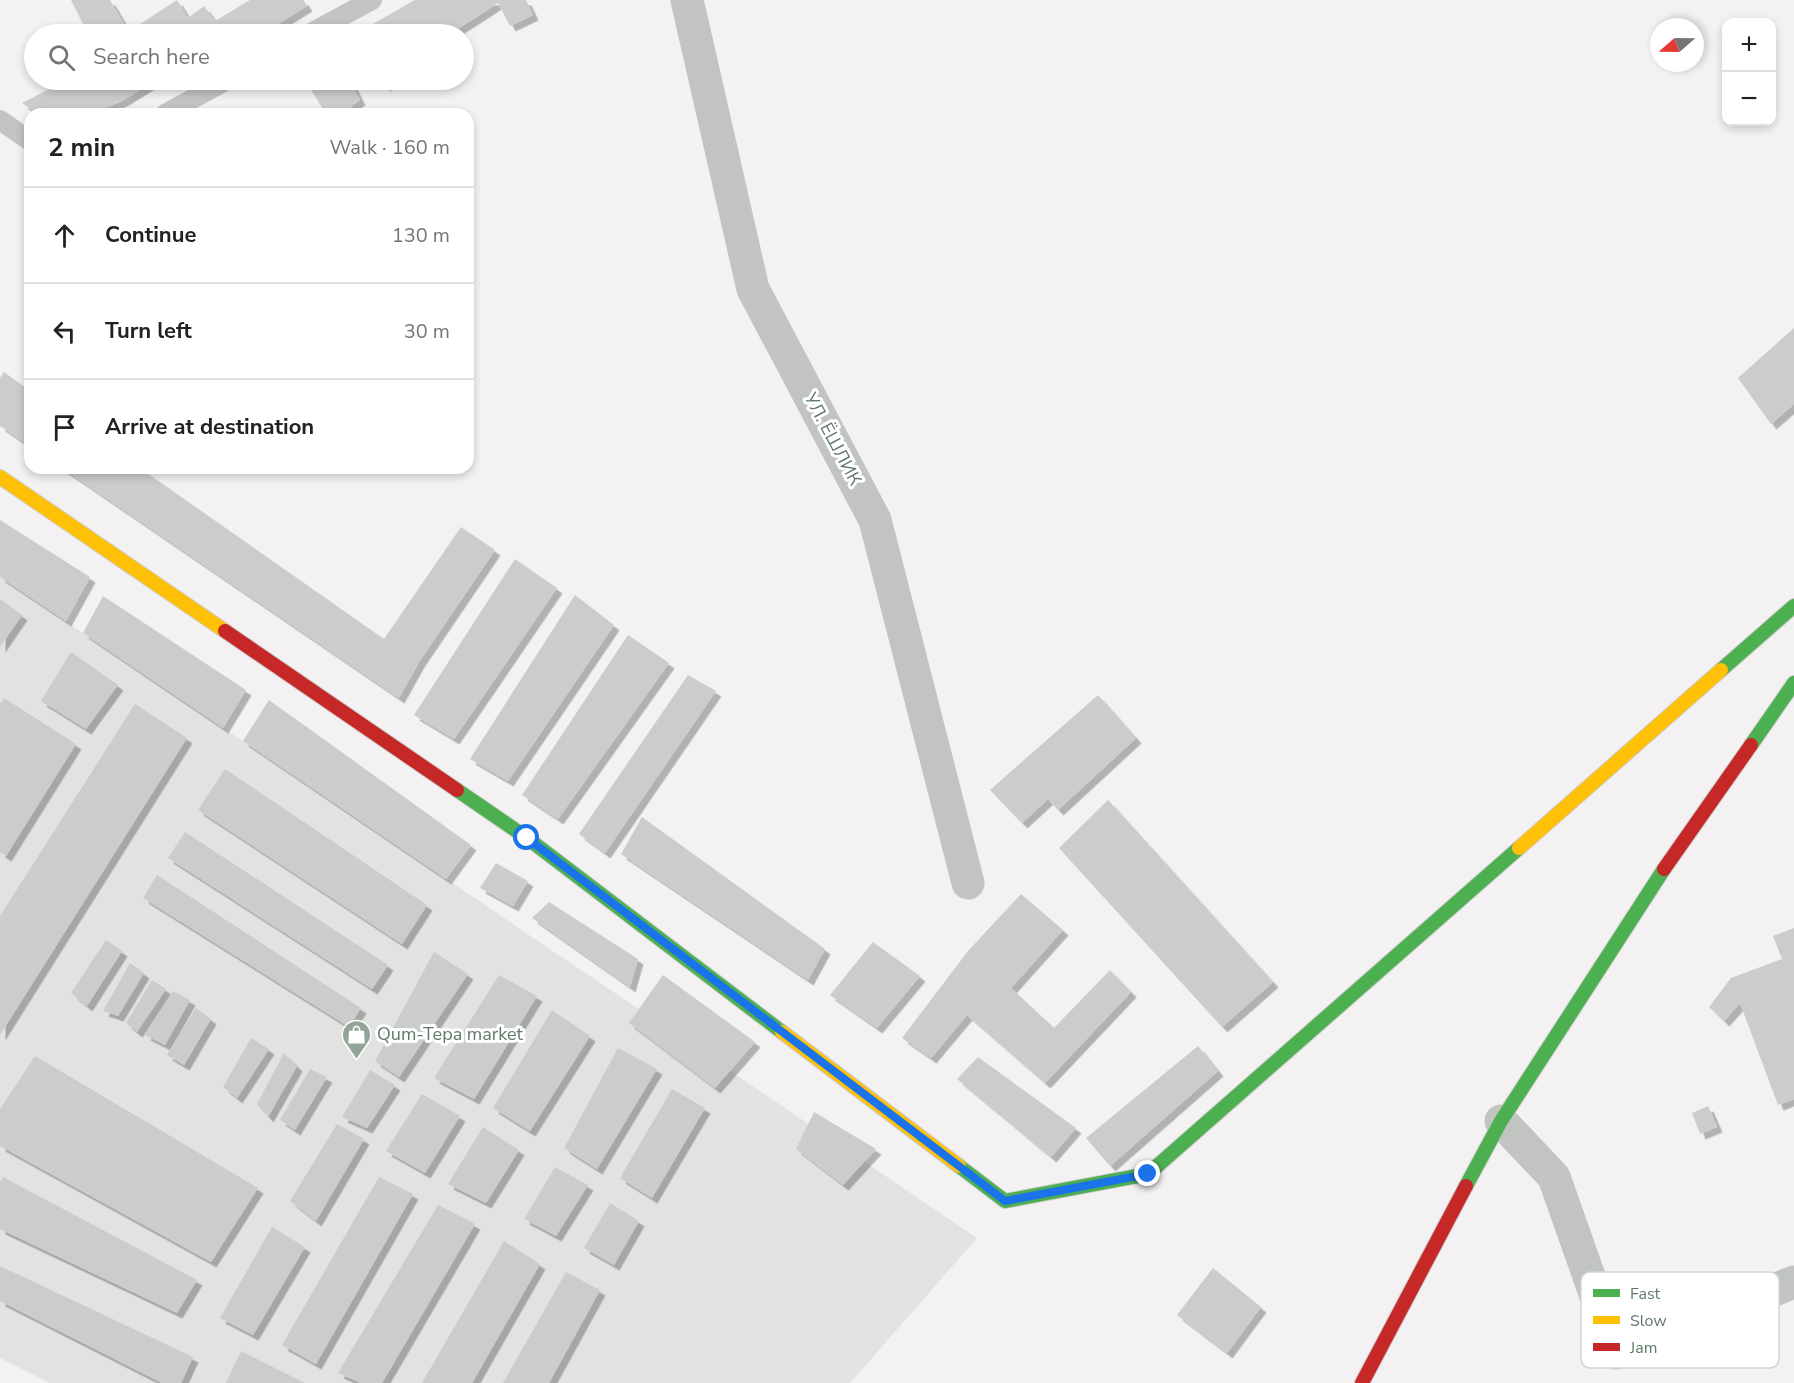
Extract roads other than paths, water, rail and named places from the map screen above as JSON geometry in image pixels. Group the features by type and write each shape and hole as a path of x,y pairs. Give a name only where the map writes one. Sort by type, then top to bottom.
{"street":[{"name":"УЛ. ЁШЛИК","path":"687,0 753,289 875,520 968,883"},
{"path":"0,477 527,838 1005,1201 1148,1174 1794,606"},
{"path":"1362,1383 1501,1121 1645,896 1794,683"},
{"path":"1501,1121 1554,1177 1587,1272"},
{"path":"1779,1288 1794,1282"}],"lane":[{"path":"328,24 372,0"},
{"path":"176,108 209,90"},
{"path":"0,120 24,137"}],"place":[{"name":"Qum-Tepa market","path":"356,1060"}]}
